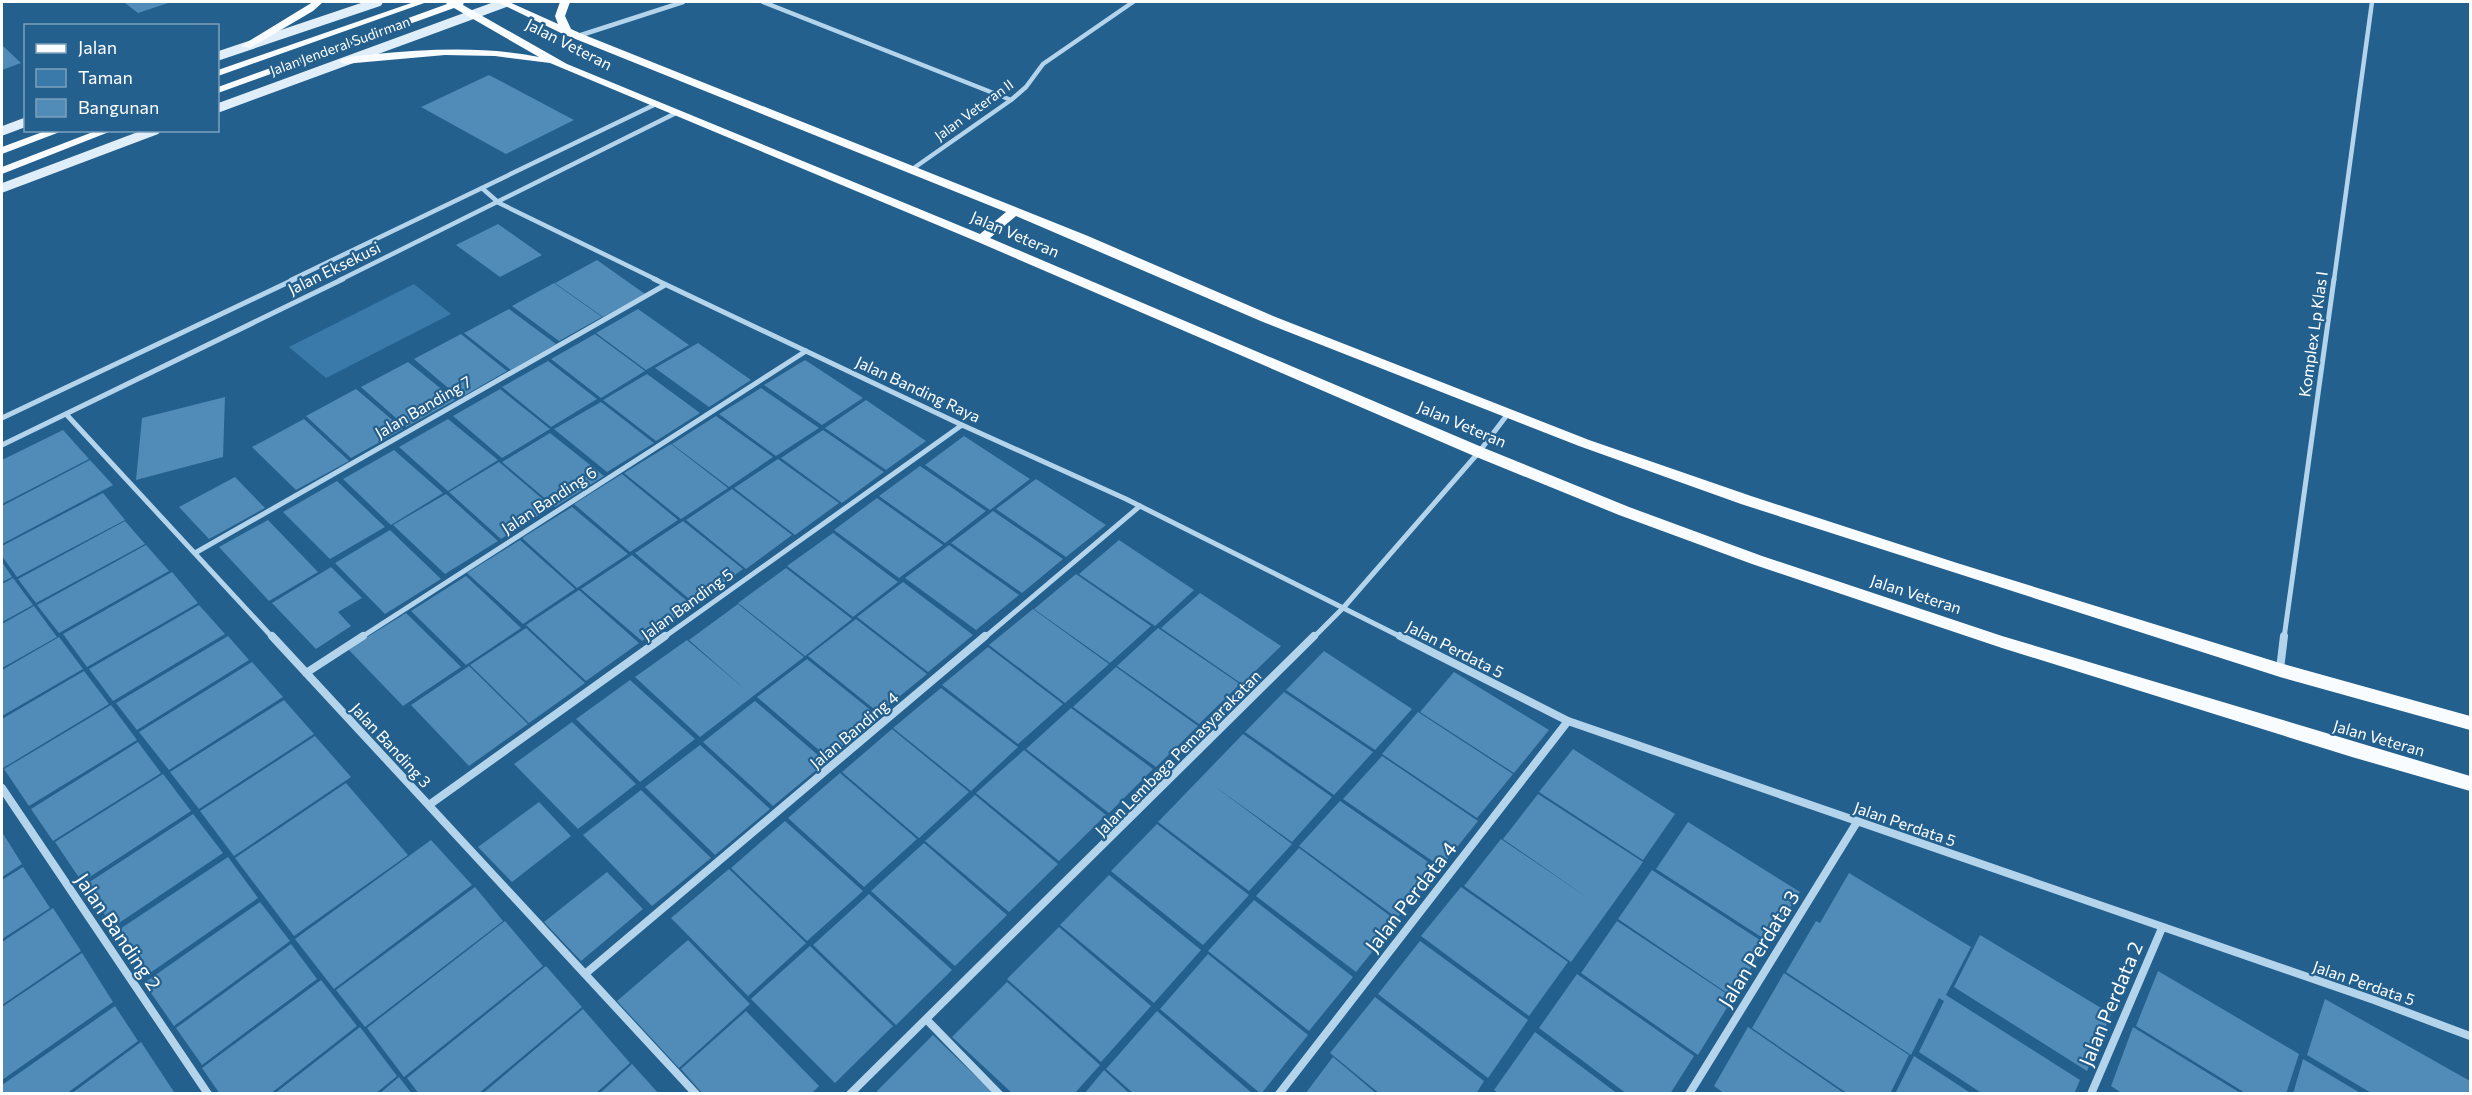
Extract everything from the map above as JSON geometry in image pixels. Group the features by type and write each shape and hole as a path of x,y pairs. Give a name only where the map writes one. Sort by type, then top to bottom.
{"main road":[{"path":"246,46 318,2"},
{"name":"Jalan Jenderal Sudirman","path":"219,73 422,2"},
{"name":"Jalan Veteran","path":"450,2 563,66 982,239 1479,452 1624,511 1768,564 2002,642 2470,784"},
{"name":"Jalan Jenderal Sudirman","path":"219,90 344,43 466,2"},
{"name":"Jalan Veteran","path":"504,2 572,34 1014,211 1268,319 1507,414 1746,500 2280,670 2470,723"},
{"path":"565,2 560,16 572,34"},
{"path":"344,61 428,51 461,51 524,56 563,66"},
{"path":"2,152 55,132"},
{"path":"2,171 104,132"},
{"path":"982,239 1014,211"}],"street":[{"name":"Jalan Jenderal Sudirman","path":"219,56 378,2"},
{"name":"Jalan Jenderal Sudirman","path":"219,108 504,2"},
{"path":"572,34 682,2"},
{"path":"763,2 1011,100"},
{"name":"Jalan Veteran II","path":"911,170 1011,100 1026,87 1043,64 1133,2"},
{"name":"Komplex Lp Klas I","path":"2280,670 2372,2"},
{"name":"Jalan Eksekusi","path":"2,418 656,104"},
{"name":"Jalan Eksekusi","path":"2,445 499,203 676,112"},
{"path":"2,131 24,123"},
{"path":"2,188 151,132"},
{"name":"Jalan Banding Raya","path":"483,189 499,203 665,285 1140,506 1344,607"},
{"name":"Jalan Banding 7","path":"195,553 665,285"},
{"name":"Jalan Banding 6","path":"306,673 806,351"},
{"name":"Jalan Banding 3","path":"66,414 696,1094"},
{"name":"Jalan Lembaga Pemasyarakatan","path":"850,1094 1344,607 1479,452 1507,414"},
{"name":"Jalan Banding 5","path":"429,805 962,424"},
{"name":"Jalan Banding 4","path":"585,974 1140,506"},
{"name":"Jalan Perdata 5","path":"1344,607 1568,721 2374,1000 2470,1036"},
{"name":"Jalan Perdata 4","path":"1279,1094 1568,721"},
{"name":"Jalan Banding 2","path":"2,788 208,1094"},
{"name":"Jalan Perdata 3","path":"1689,1094 1857,822"},
{"name":"Jalan Perdata 2","path":"2091,1094 2162,928"},
{"path":"926,1019 999,1094"}],"green space":[{"path":"414,284 451,314 326,378 289,347"}],"building":[{"path":"171,2 138,13 125,3"},
{"path":"2,45 21,63 2,70"},
{"path":"489,75 574,120 506,154 421,107"},
{"path":"498,224 542,255 500,277 456,245"},
{"path":"597,260 645,294 603,317 555,283"},
{"path":"554,283 602,317 559,341 512,306"},
{"path":"509,309 556,344 511,370 464,333"},
{"path":"638,309 689,345 646,370 596,333"},
{"path":"461,334 507,371 460,398 414,359"},
{"path":"595,334 645,371 601,398 551,359"},
{"path":"698,343 751,380 709,407 655,368"},
{"path":"805,360 863,398 822,425 764,385"},
{"path":"548,361 597,399 551,427 502,387"},
{"path":"408,362 455,400 406,427 361,387"},
{"path":"647,374 700,413 656,441 603,400"},
{"path":"761,388 819,428 776,456 719,414"},
{"path":"356,389 403,429 351,458 306,416"},
{"path":"500,389 550,429 502,458 453,416"},
{"path":"225,397 223,457 136,480 142,418"},
{"path":"866,400 926,441 886,470 825,428"},
{"path":"601,402 654,443 607,472 554,429"},
{"path":"716,416 773,457 729,487 672,444"},
{"path":"304,419 349,461 296,490 252,447"},
{"path":"448,419 498,460 448,491 399,447"},
{"path":"63,430 89,459 2,504 2,460"},
{"path":"823,430 884,472 842,503 781,458"},
{"path":"550,433 604,476 555,507 502,462"},
{"path":"964,436 1030,479 990,510 925,465"},
{"path":"671,444 728,488 681,519 624,473"},
{"path":"394,450 443,493 391,525 343,479"},
{"path":"778,459 839,503 795,535 734,488"},
{"path":"90,460 113,485 2,544 2,506"},
{"path":"499,462 552,507 501,539 449,492"},
{"path":"920,466 986,511 945,543 879,496"},
{"path":"622,474 678,520 630,552 574,504"},
{"path":"235,477 265,508 209,539 179,507"},
{"path":"1036,479 1106,525 1066,557 996,509"},
{"path":"337,481 385,527 330,559 283,512"},
{"path":"732,489 792,535 746,569 686,520"},
{"path":"103,493 125,520 17,577 2,556 2,546"},
{"path":"446,494 498,541 445,574 393,525"},
{"path":"877,498 943,545 899,578 834,530"},
{"path":"572,507 628,554 577,588 522,538"},
{"path":"993,511 1063,559 1022,593 951,543"},
{"path":"268,520 318,572 269,601 219,547"},
{"path":"125,521 145,544 36,603 18,579"},
{"path":"683,521 743,569 695,604 635,553"},
{"path":"390,530 441,579 385,614 335,563"},
{"path":"833,533 898,582 853,617 787,566"},
{"path":"520,540 575,589 523,624 467,573"},
{"path":"1119,540 1194,590 1155,626 1079,574"},
{"path":"146,545 169,571 59,633 37,605"},
{"path":"949,545 1019,595 976,630 905,578"},
{"path":"632,555 692,605 642,641 581,589"},
{"path":"2,562 12,577 2,582"},
{"path":"331,567 362,598 338,612 351,626 316,649 272,603"},
{"path":"786,568 852,619 805,656 738,603"},
{"path":"172,572 198,603 87,667 63,634"},
{"path":"1076,574 1151,626 1110,663 1034,609"},
{"path":"466,576 521,628 466,665 411,611"},
{"path":"13,578 33,605 2,622 2,584"},
{"path":"903,582 973,635 928,672 857,617"},
{"path":"579,590 639,643 586,681 526,625"},
{"path":"1200,593 1281,646 1242,684 1161,628"},
{"path":"738,604 804,657 700,737 635,677 687,640 747,691 689,640"},
{"path":"199,605 225,634 113,701 89,669"},
{"path":"34,606 57,637 2,668 2,624"},
{"path":"1033,609 1109,664 1065,703 989,645"},
{"path":"406,613 461,667 403,706 348,649"},
{"path":"856,619 927,674 879,713 808,656"},
{"path":"526,628 585,683 529,723 470,665"},
{"path":"1158,628 1240,684 1199,724 1117,666"},
{"path":"228,636 249,660 137,730 116,703"},
{"path":"59,637 83,669 2,716 2,670"},
{"path":"988,647 1063,704 1018,744 942,685"},
{"path":"1324,651 1412,709 1375,750 1286,690"},
{"path":"807,659 878,716 828,758 757,697"},
{"path":"252,662 283,697 169,770 139,732"},
{"path":"469,666 528,724 469,766 411,705"},
{"path":"1116,667 1198,726 1156,767 1073,707"},
{"path":"84,671 109,704 3,768 2,719"},
{"path":"1454,672 1549,730 1514,773 1420,712"},
{"path":"630,680 695,739 640,782 576,719"},
{"path":"941,688 1018,747 971,791 893,728"},
{"path":"1284,692 1373,752 1334,795 1245,732"},
{"path":"284,700 314,734 199,809 170,772"},
{"path":"755,701 826,762 773,806 703,742"},
{"path":"111,705 137,740 29,806 4,769"},
{"path":"1071,708 1153,769 1109,813 1026,749"},
{"path":"1418,712 1513,774 1477,818 1382,754"},
{"path":"572,722 636,784 578,829 514,764"},
{"path":"892,729 969,792 919,838 842,772"},
{"path":"1243,734 1332,797 1292,842 1213,785 1292,844 1249,891 1158,822"},
{"path":"315,736 351,777 234,856 200,811"},
{"path":"138,742 161,773 53,841 31,809"},
{"path":"700,745 770,809 715,855 645,787"},
{"path":"1573,749 1675,814 1643,860 1539,792"},
{"path":"1024,750 1106,815 1059,861 976,793"},
{"path":"1382,756 1478,821 1441,867 1343,799"},
{"path":"840,773 917,839 864,887 788,818"},
{"path":"163,774 191,811 82,882 55,842"},
{"path":"346,783 408,855 294,936 235,858"},
{"path":"641,790 711,858 652,906 583,835"},
{"path":"1538,794 1643,862 1571,962 1464,886 1501,839 1591,900 1503,839"},
{"path":"975,795 1058,864 1009,912 925,841"},
{"path":"1340,801 1437,868 1397,918 1299,846"},
{"path":"539,802 571,836 512,882 478,847"},
{"path":"193,814 223,853 113,927 85,885"},
{"path":"785,821 863,891 807,941 731,868"},
{"path":"1688,822 1800,892 1769,942 1656,869"},
{"path":"1157,824 1249,895 1203,945 1111,871"},
{"path":"2,832 22,864 2,877"},
{"path":"431,840 472,885 334,989 295,939"},
{"path":"924,843 1007,915 955,966 871,891"},
{"path":"1299,848 1397,921 1356,972 1256,896"},
{"path":"228,857 258,898 147,975 117,931"},
{"path":"23,867 50,908 2,939 2,880"},
{"path":"729,869 806,943 748,996 671,918"},
{"path":"1652,870 1766,944 1733,997 1618,919"},
{"path":"607,872 643,909 581,961 544,922"},
{"path":"1849,873 1971,947 1946,995 2080,1080 2074,1094 1983,1094 1919,1052 1944,1001 1939,998 1911,1055 1786,972 1816,921 1820,923"},
{"path":"1109,875 1201,950 1154,1003 1060,925"},
{"path":"475,887 503,921 365,1027 336,990"},
{"path":"1461,887 1568,962 1529,1016 1421,936"},
{"path":"869,894 952,970 896,1025 813,945"},
{"path":"1254,900 1353,977 1309,1031 1208,951"},
{"path":"260,902 290,941 174,1026 144,983"},
{"path":"53,908 81,951 2,1005 2,942"},
{"path":"505,921 543,966 404,1077 367,1028"},
{"path":"1617,921 1733,998 1698,1055 1581,973"},
{"path":"1059,927 1151,1006 1101,1062 1007,979"},
{"path":"1980,935 2111,1014 2087,1071 1954,987"},
{"path":"688,940 750,1004 679,1068 617,1001"},
{"path":"1420,941 1528,1020 1488,1078 1378,994"},
{"path":"291,944 317,979 202,1065 176,1028"},
{"path":"810,946 893,1026 835,1083 751,999"},
{"path":"82,953 113,1002 2,1080 2,1007"},
{"path":"1208,954 1308,1035 1261,1094 1160,1009"},
{"path":"546,966 582,1007 478,1094 419,1094 407,1078"},
{"path":"2158,971 2299,1054 2286,1094 2247,1094 2136,1026"},
{"path":"1784,973 1909,1055 1890,1094 1848,1094 1752,1028"},
{"path":"1577,974 1694,1056 1670,1094 1627,1094 1539,1028"},
{"path":"321,980 357,1026 270,1094 220,1094 202,1068"},
{"path":"1007,982 1100,1065 1074,1094 1013,1094 952,1037"},
{"path":"1375,997 1484,1081 1476,1094 1380,1094 1330,1053"},
{"path":"2325,999 2470,1081 2470,1094 2373,1094 2307,1055"},
{"path":"115,1006 138,1041 66,1094 2,1094 2,1085"},
{"path":"583,1009 630,1063 595,1094 482,1094"},
{"path":"746,1011 819,1086 811,1094 703,1094 681,1069"},
{"path":"1157,1011 1253,1094 1134,1094 1106,1069"},
{"path":"360,1027 397,1076 375,1094 274,1094"},
{"path":"1748,1027 1845,1094 1725,1094 1714,1086"},
{"path":"2133,1027 2242,1094 2123,1094 2111,1086"},
{"path":"1535,1032 1618,1094 1499,1094 1494,1090"},
{"path":"933,1035 994,1094 879,1094 877,1091"},
{"path":"141,1042 174,1092 172,1094 71,1094"},
{"path":"1914,1056 1972,1094 1895,1094"},
{"path":"1333,1057 1377,1094 1305,1094"},
{"path":"2303,1059 2362,1094 2293,1094"},
{"path":"632,1064 659,1094 599,1094"},
{"path":"1104,1070 1130,1094 1084,1094"},
{"path":"399,1077 412,1094 379,1094"}]}
